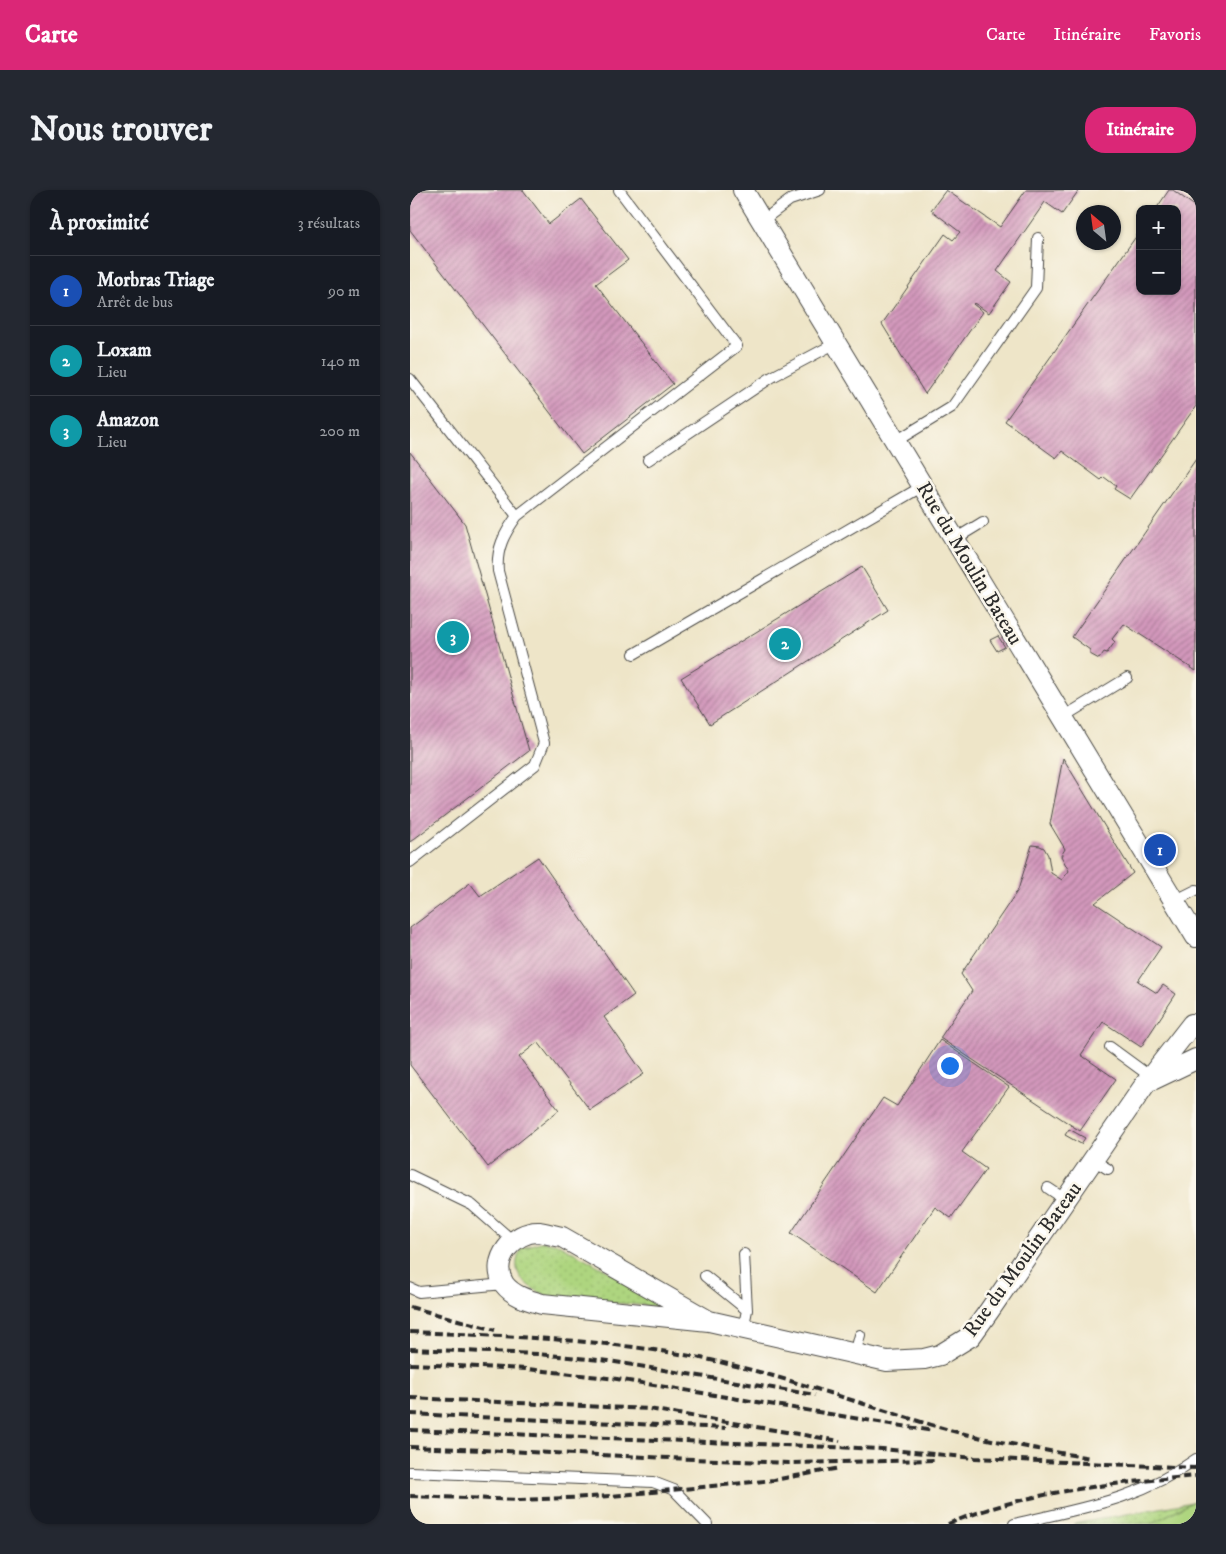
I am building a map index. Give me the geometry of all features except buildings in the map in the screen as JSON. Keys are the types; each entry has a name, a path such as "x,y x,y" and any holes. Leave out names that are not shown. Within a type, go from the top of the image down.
{"street":[{"name":"Rue du Moulin Bateau","path":"743,190 1196,936"},
{"name":"Rue du Moulin Bateau","path":"709,1321 745,1320 858,1344 888,1361 924,1359 955,1347 970,1336 990,1311 1066,1200 1101,1164 1148,1080 1195,1023"},
{"name":"Rue du Moulin Bateau","path":"1148,1080 1196,1059"},
{"path":"538,1232 562,1237 709,1321 542,1304 519,1297 504,1284 501,1261 505,1250 513,1241 525,1234 538,1232"}],"lane":[{"path":"410,862 536,764 544,744 498,571 500,542 516,516 737,346 620,190"},
{"path":"762,221 791,195 820,190"},
{"path":"896,441 952,407 1036,288 1038,238"},
{"path":"648,460 772,377 836,343"},
{"path":"410,379 516,516"},
{"path":"634,654 923,486"},
{"path":"955,539 983,522"},
{"path":"1063,717 1127,678"},
{"path":"1174,901 1196,890"},
{"path":"1110,1047 1148,1080"},
{"path":"410,1175 472,1205 513,1241"},
{"path":"1048,1188 1066,1200"},
{"path":"744,1254 745,1320"},
{"path":"705,1276 745,1320"},
{"path":"410,1288 420,1292 504,1284"},
{"path":"1014,1524 1126,1497 1154,1485 1196,1459"},
{"path":"410,1472 653,1482 674,1490 686,1499 707,1524"}],"green space":[{"path":"543,1241 558,1244 676,1308 553,1298 536,1290 522,1280 518,1273 518,1258 522,1248"},
{"path":"1192,1502 1151,1524 1073,1524"},
{"path":"1192,1502 1196,1502 1196,1524 1151,1524"}],"railway":[{"path":"410,1307 495,1330"},
{"path":"410,1332 589,1342 696,1357 756,1371 954,1431 1090,1458"},
{"path":"410,1349 538,1354 609,1361 815,1395"},
{"path":"410,1364 527,1369 617,1379 933,1431"},
{"path":"410,1398 649,1409 840,1441"},
{"path":"410,1414 726,1428"},
{"path":"410,1430 882,1449 975,1458 1196,1468"},
{"path":"410,1447 789,1463 937,1460"},
{"path":"410,1496 521,1500 611,1496 774,1480 840,1468"},
{"path":"948,1524 1009,1503 1070,1490 1196,1476"}],"place":[{"name":"Amazon","path":"453,637"},
{"name":"Loxam","path":"785,644"},
{"name":"Morbras Triage","path":"1160,850"}]}
